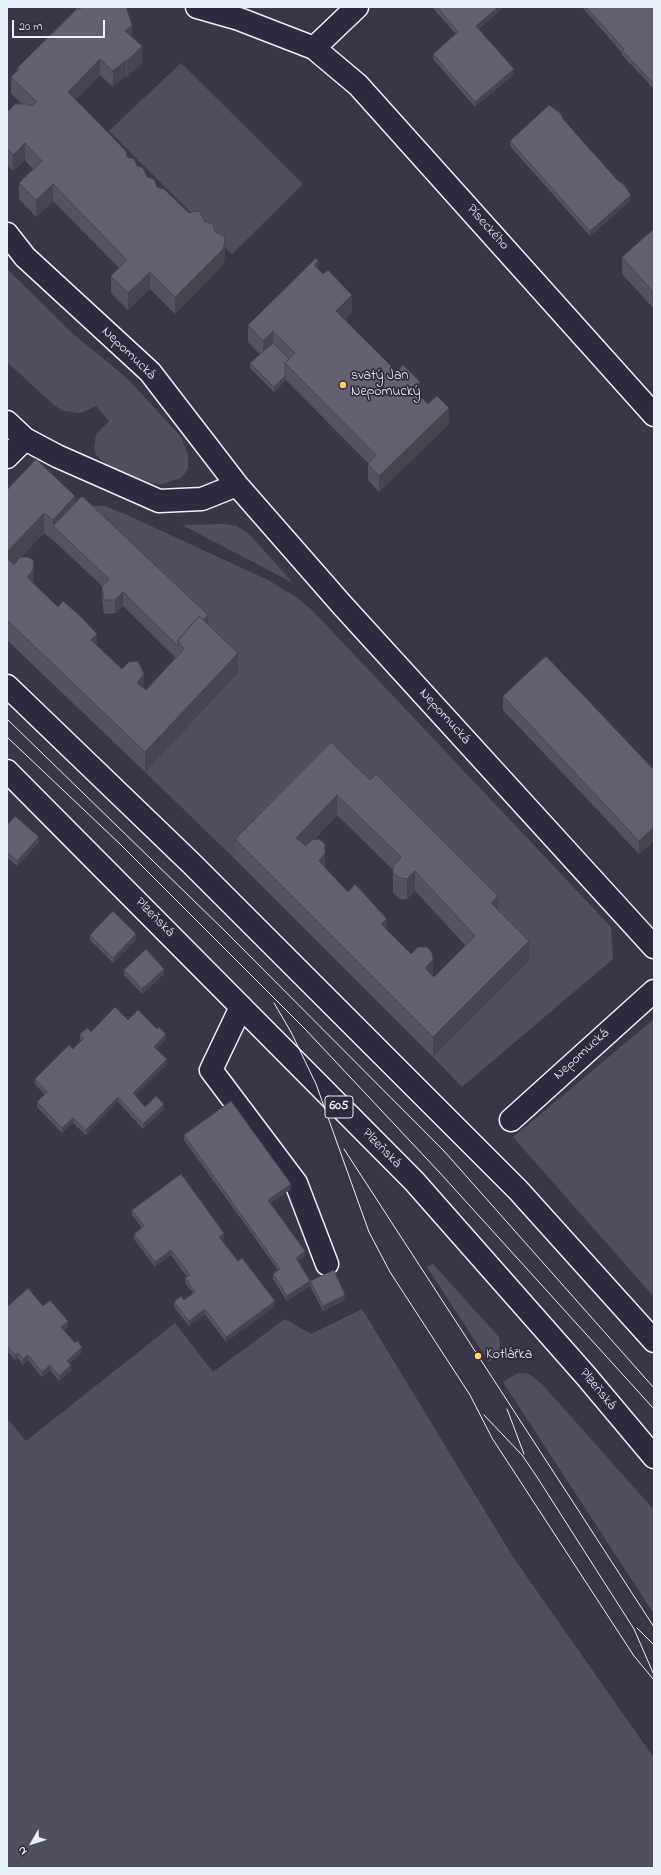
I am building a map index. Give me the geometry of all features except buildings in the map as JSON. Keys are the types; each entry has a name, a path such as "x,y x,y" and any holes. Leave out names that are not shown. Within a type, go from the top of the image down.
{"street":[{"name":"Píseckého","path":"197,7 239,19 314,48 363,90 654,415"},
{"path":"314,48 357,7"},
{"name":"Nepomucká","path":"7,234 25,257 150,372 237,486 343,606 654,947"},
{"path":"7,422 25,439 57,456 159,501 202,499 237,486"},
{"path":"7,456 25,439"},
{"path":"7,686 191,864 518,1190 654,1341"},
{"name":"Plzeňská","path":"7,771 414,1182 586,1376 654,1457"},
{"name":"Nepomucká","path":"511,1120 654,992"},
{"path":"241,1008 211,1070 296,1183 327,1264"}],"shaded area":[{"path":"181,63 303,184 232,254 109,131"},
{"path":"7,269 73,334 127,378 181,437 188,454 188,469 181,478 162,484 151,483 108,466 96,455 94,448 96,434 109,421 96,406 81,413 63,411 54,405 7,362"},
{"path":"94,506 105,506 125,514 268,580 296,597 313,611 611,927 613,959 462,1087 433,1057 529,961 377,794 235,859 145,772 238,673 84,511"},
{"path":"226,524 237,526 249,534 293,583 182,525"},
{"path":"654,1019 654,1297 513,1137"},
{"path":"433,1264 499,1337 500,1345 498,1354 489,1362 427,1267"},
{"path":"362,1309 513,1557 654,1758 654,1868 7,1868 7,1418 26,1441 175,1323 213,1372 285,1319 311,1334"},
{"path":"518,1373 529,1374 542,1384 654,1510 654,1614 503,1382"}],"tram line":[{"path":"7,719 225,931 444,1151 654,1388"},
{"path":"7,737 120,844 305,1029 441,1174 654,1409"},
{"path":"274,1003 291,1032 316,1084 369,1232 390,1272 470,1395 492,1438 634,1656 654,1680"},
{"path":"344,1149 654,1627"},
{"path":"507,1409 524,1454"},
{"path":"484,1415 522,1455 537,1477 634,1629 654,1675"},
{"path":"637,1628 654,1645"}],"place":[{"name":"svatý Jan Nepomucký","path":"343,385"},
{"name":"Kotlářka","path":"478,1356"}]}
